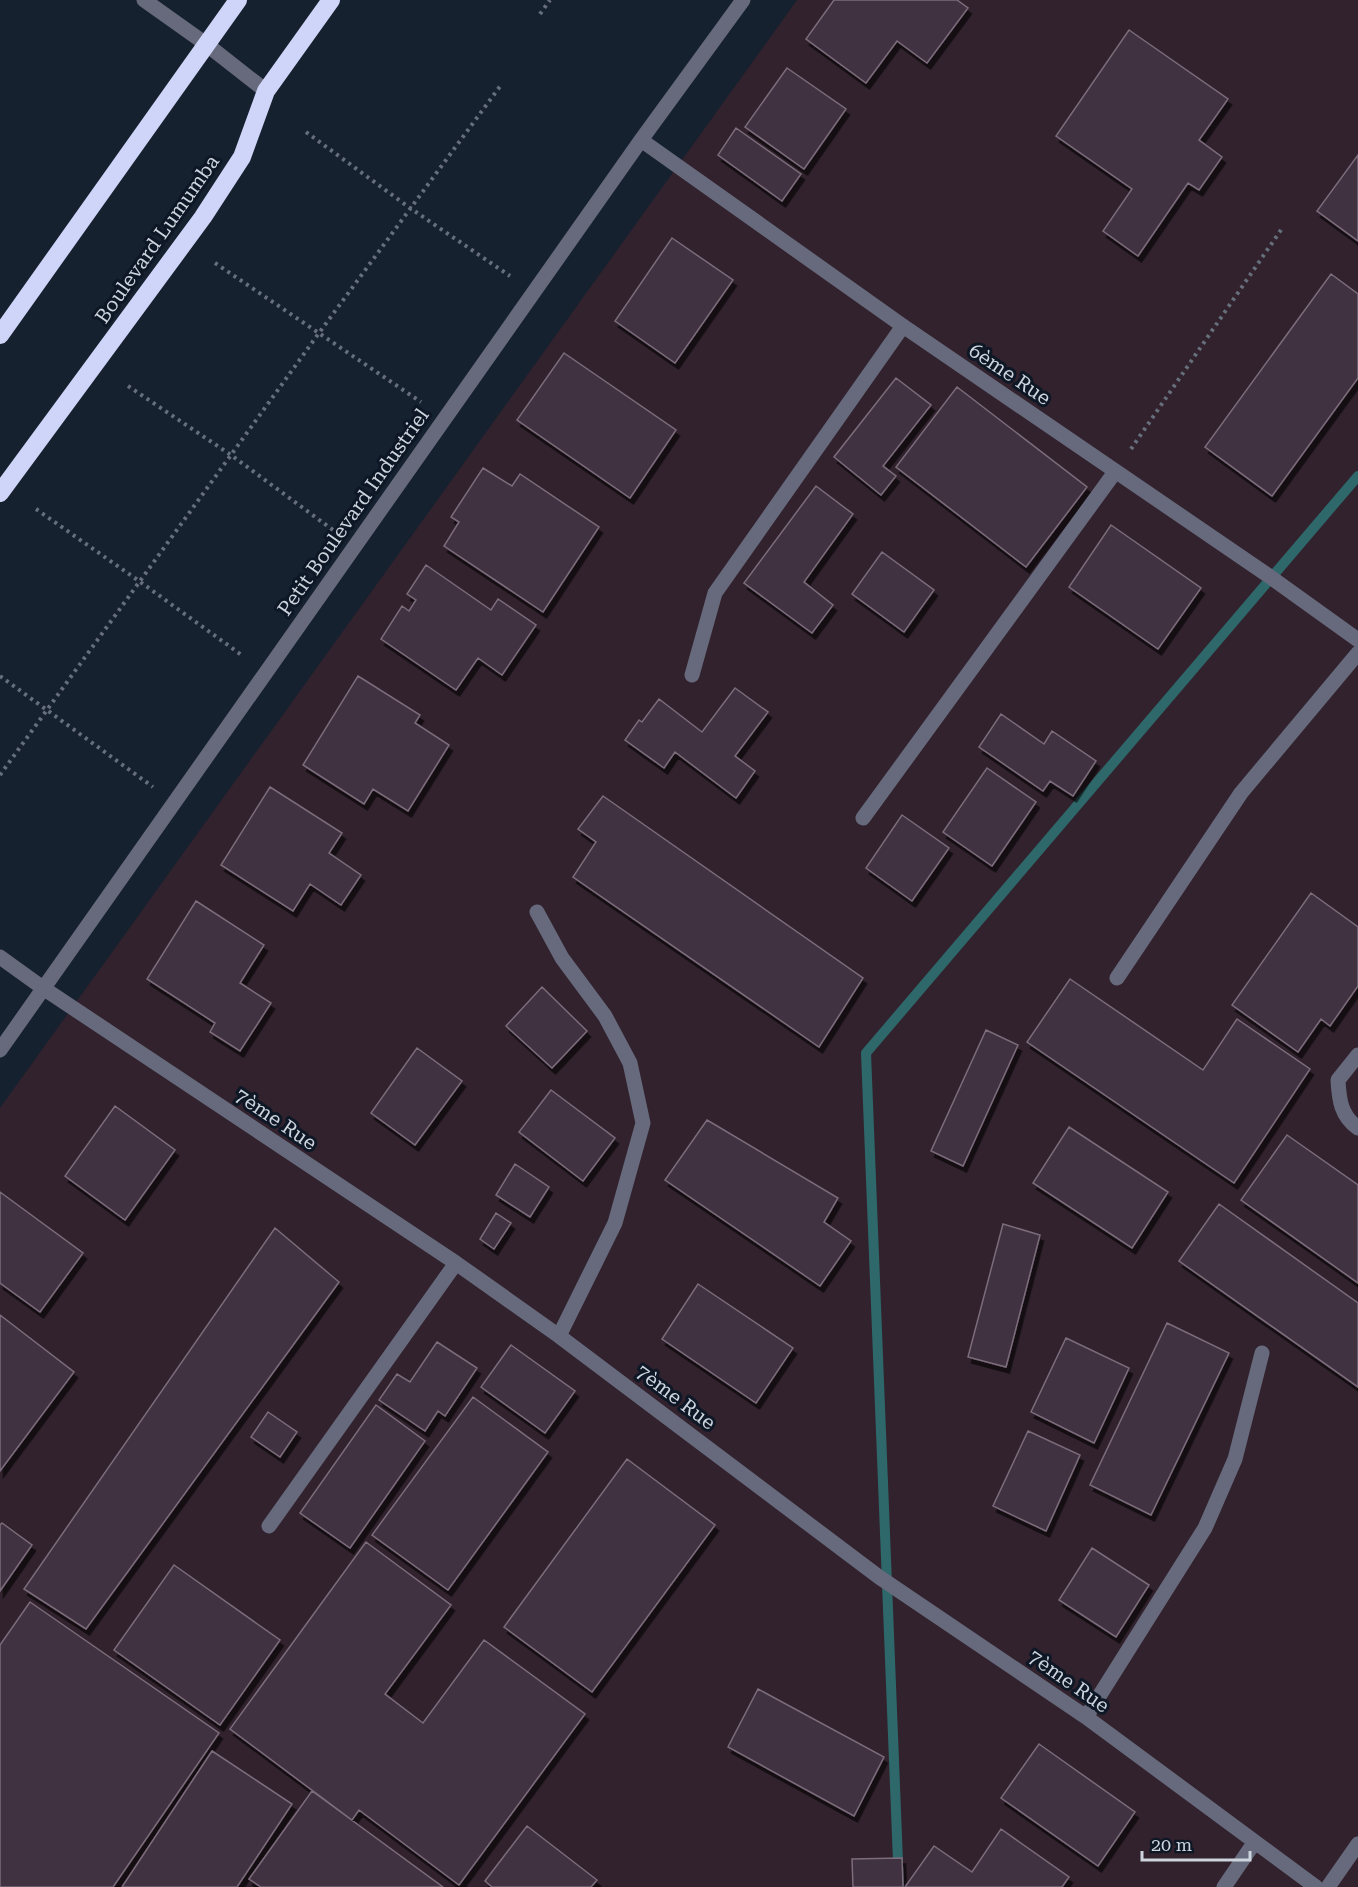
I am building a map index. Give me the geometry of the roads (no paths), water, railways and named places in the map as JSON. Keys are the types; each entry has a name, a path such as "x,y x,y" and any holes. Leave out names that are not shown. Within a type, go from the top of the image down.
{"highway":[{"path":"0,335 238,0"},
{"name":"Boulevard Lumumba","path":"0,493 203,217 242,157 266,91 331,0"}],"street":[{"path":"144,0 206,44 266,91"},
{"name":"Petit Boulevard Industriel","path":"0,1050 641,140 743,0"},
{"name":"6ème Rue","path":"641,140 903,326 1269,576 1358,640"},
{"path":"692,675 715,594 903,326"},
{"path":"863,818 1115,472"},
{"path":"1117,978 1240,794 1358,653"},
{"path":"537,912 562,958 605,1016 630,1063 643,1124 615,1223 559,1336"},
{"name":"7ème Rue","path":"0,957 456,1263 559,1336 879,1576 1086,1717 1316,1887"},
{"path":"1358,1055 1338,1080 1339,1102 1348,1121 1358,1128"},
{"path":"269,1526 456,1263"},
{"path":"1086,1717 1205,1528 1235,1459 1262,1353"},
{"path":"1224,1887 1254,1843"},
{"path":"1328,1887 1358,1844"}],"waterway":[{"path":"899,1887 866,1053 1358,476"}]}
